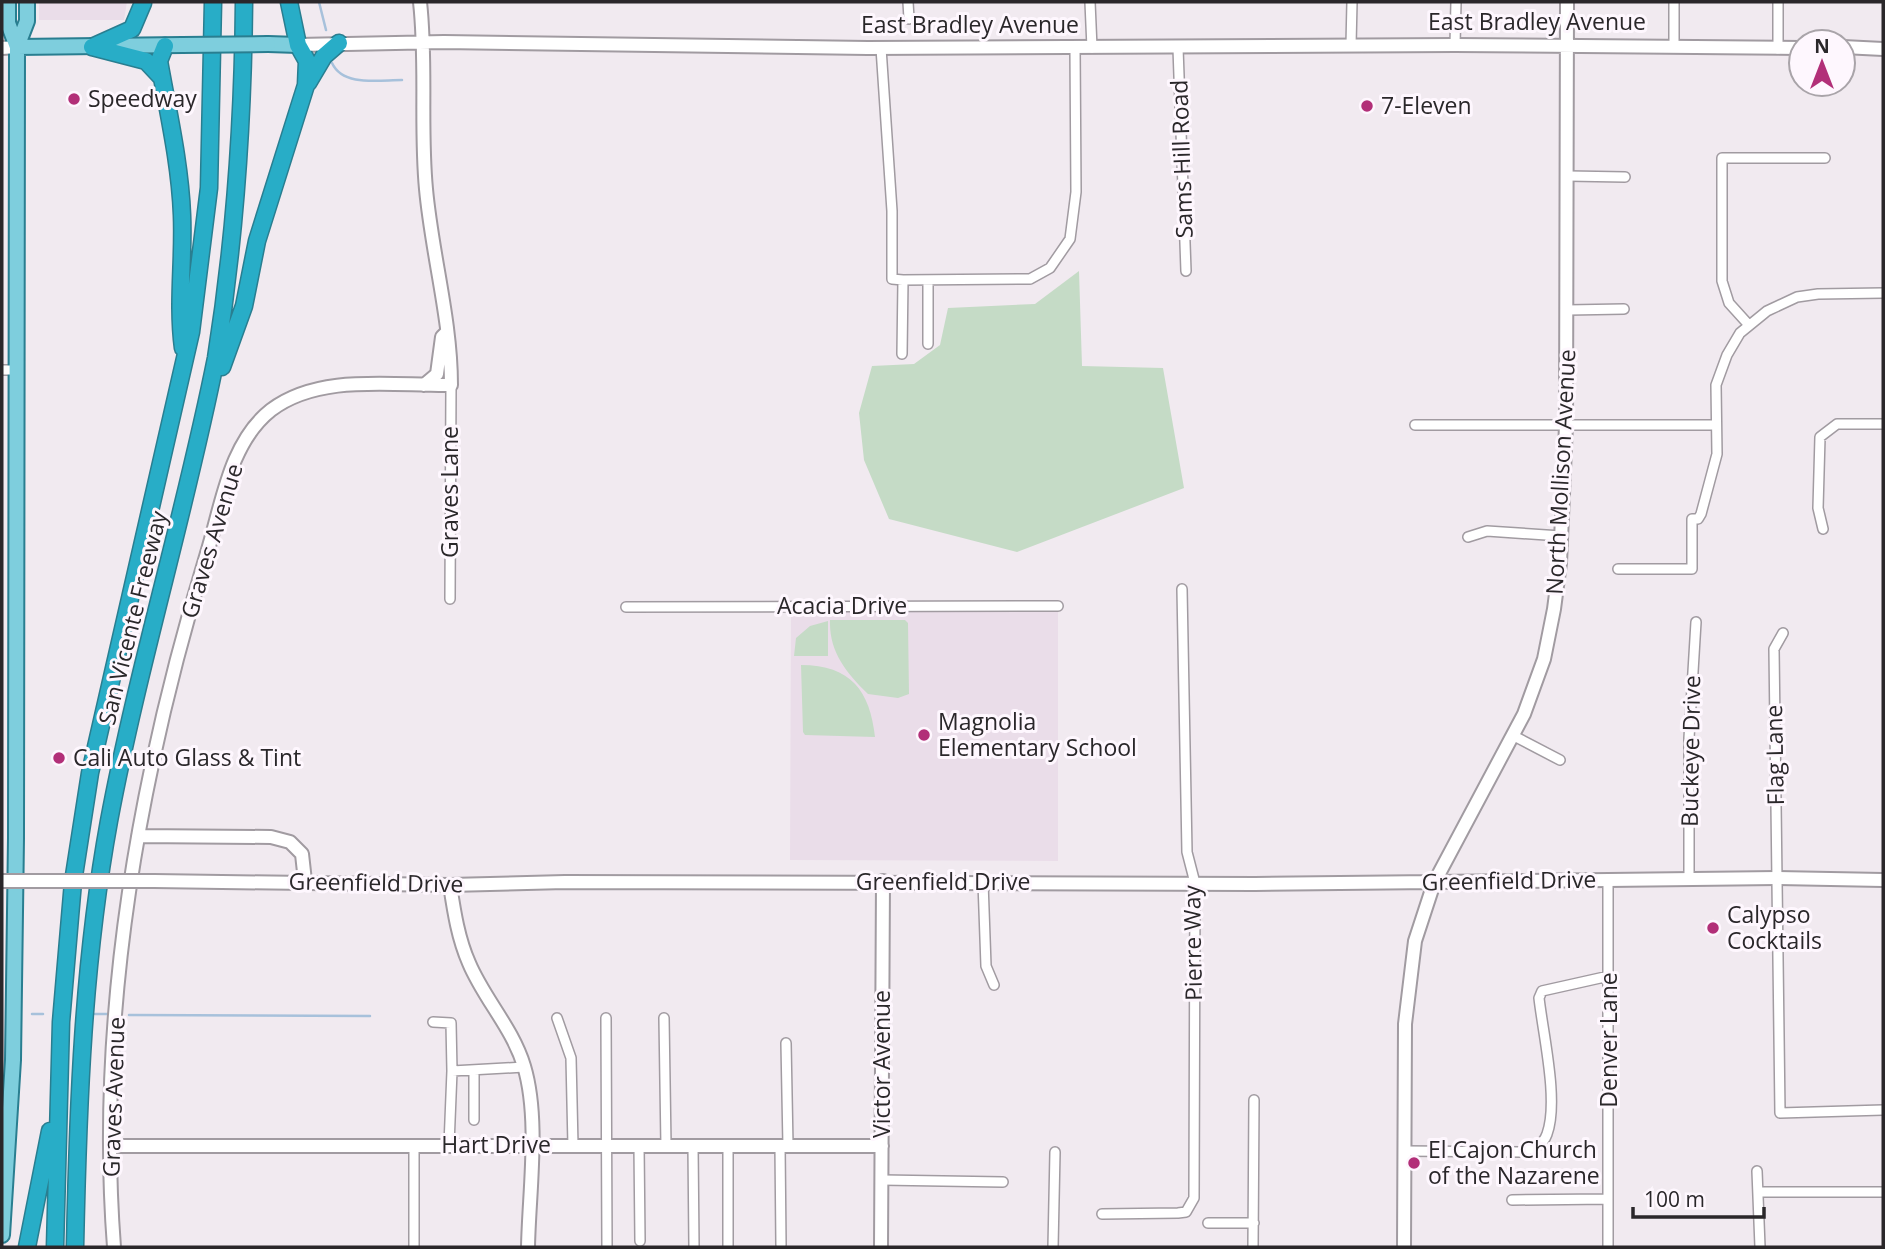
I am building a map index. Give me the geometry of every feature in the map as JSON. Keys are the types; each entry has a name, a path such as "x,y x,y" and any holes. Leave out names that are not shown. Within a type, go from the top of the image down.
{"highway":[{"name":"San Vicente Freeway","path":"55,1247 65,948 90,773 185,360 209,188 213,2"},
{"name":"San Vicente Freeway","path":"75,1247 83,1020 110,821 204,418 227,289 241,141 244,2"},
{"path":"289,2 298,45 307,61 306,85"},
{"path":"138,47 144,3"},
{"path":"92,47 132,29 144,3"},
{"path":"204,418 244,306 257,241 306,85 324,56 339,43"},
{"path":"165,46 159,61 182,213 179,315 185,360"},
{"path":"92,47 146,61 162,78"},
{"path":"27,1247 58,1095"},
{"path":"77,1156 85,1247"}],"main road":[{"path":"2,1235 8,1032 8,2"},
{"path":"9,47 27,21 27,2"},
{"path":"420,2 424,42 425,178 449,331 451,385"},
{"name":"North Mollison Avenue","path":"1404,1247 1405,1024 1408,975 1415,941 1434,883 1514,736 1544,659 1554,609 1566,425 1567,2"},
{"name":"East Bradley Avenue","path":"9,47 424,42 881,48 1674,45 1705,49 1787,49"},
{"path":"1857,48 1883,49"},
{"path":"424,386 437,374 442,337 449,331"},
{"name":"Graves Avenue","path":"114,1247 111,1146 118,982 138,836 158,734 192,603 232,469 244,441 271,411 304,393 341,385 451,385"},
{"path":"138,836 254,837 286,841 302,854 305,881"},
{"name":"Greenfield Drive","path":"2,881 305,881 450,885 883,881 1434,883 1777,878 1883,880"},
{"name":"Victor Avenue","path":"881,1247 883,881"},
{"path":"450,885 456,920 469,963 502,1016 524,1067 528,1088 530,1146 528,1247"},
{"name":"Hart Drive","path":"111,1146 882,1146"}],"street":[{"path":"908,2 909,19"},
{"path":"1090,2 1092,48"},
{"path":"1352,2 1352,45"},
{"path":"1455,45 1456,2"},
{"path":"1674,2 1674,45"},
{"path":"1778,2 1778,49"},
{"path":"881,48 892,211 892,279 903,280 1030,279 1050,268 1070,239 1076,192 1075,48"},
{"name":"Sams Hill Road","path":"1178,48 1186,271"},
{"path":"1748,324 1729,303 1722,281 1722,158 1825,158"},
{"path":"1568,176 1625,177"},
{"path":"901,354 903,280"},
{"path":"928,280 928,344"},
{"path":"1618,569 1692,569 1692,519 1698,519 1701,513 1717,454 1715,391 1722,366 1748,324 1767,310 1797,298 1818,294 1883,293"},
{"path":"1568,310 1624,309"},
{"name":"Graves Lane","path":"450,599 451,385"},
{"path":"1823,529 1818,508 1818,445 1824,431 1837,424 1883,424"},
{"path":"1415,425 1715,425"},
{"path":"1468,537 1487,531 1560,536"},
{"name":"Pierre Way","path":"1102,1213 1186,1212 1194,1198 1195,883 1186,852 1182,589"},
{"name":"Acacia Drive","path":"625,607 1058,606"},
{"name":"Buckeye Drive","path":"1689,880 1689,738 1696,622"},
{"name":"Flag Lane","path":"1783,634 1774,649 1780,1113 1883,1110"},
{"path":"1514,736 1560,760"},
{"name":"Denver Lane","path":"1608,880 1608,1247"},
{"path":"984,882 986,966 994,985"},
{"path":"1405,1151 1521,1153 1538,1146 1546,1136 1550,1097 1539,998 1542,991 1553,986 1609,976"},
{"path":"557,1018 571,1058 573,1146"},
{"path":"606,1018 607,1247"},
{"path":"663,1018 666,1146"},
{"path":"433,1022 451,1023 453,1071 449,1145"},
{"path":"781,1245 786,1043"},
{"path":"453,1071 524,1067"},
{"path":"474,1070 474,1120"},
{"path":"1253,1247 1254,1100"},
{"path":"414,1145 414,1247"},
{"path":"639,1146 640,1241"},
{"path":"693,1146 694,1247"},
{"path":"728,1146 728,1247"},
{"path":"1054,1247 1055,1152"},
{"path":"1757,1171 1760,1192 1760,1247"},
{"path":"882,1180 1003,1182"},
{"path":"1760,1192 1883,1192"},
{"path":"1512,1200 1608,1199"},
{"path":"1208,1223 1254,1223"}],"shaded area":[{"path":"39,2 127,2 124,20 39,20"},
{"name":"Magnolia Elementary School","path":"791,610 1058,611 1058,861 790,860"}],"green space":[{"path":"1079,271 1082,366 1163,368 1184,488 1017,552 889,519 864,460 859,413 872,366 914,364 940,345 948,308 1035,304"},
{"path":"830,620 905,620 908,623 909,694 898,698 868,694 840,661 832,642"},
{"path":"828,621 828,656 794,656 796,638 810,626"},
{"path":"801,665 833,670 855,684 868,706 875,737 805,735"}],"waterway":[{"path":"319,2 326,30"},
{"path":"332,63 337,71 353,79 402,80"},
{"path":"32,1014 43,1014"},
{"path":"95,1014 107,1014"},
{"path":"129,1015 370,1016"}],"place":[{"name":"Speedway","path":"74,99"},
{"name":"7-Eleven","path":"1367,106"},
{"name":"Magnolia Elementary School","path":"924,735"},
{"name":"Cali Auto Glass & Tint","path":"59,758"},
{"name":"Calypso Cocktails","path":"1713,928"},
{"name":"El Cajon Church of the Nazarene","path":"1414,1163"}]}
